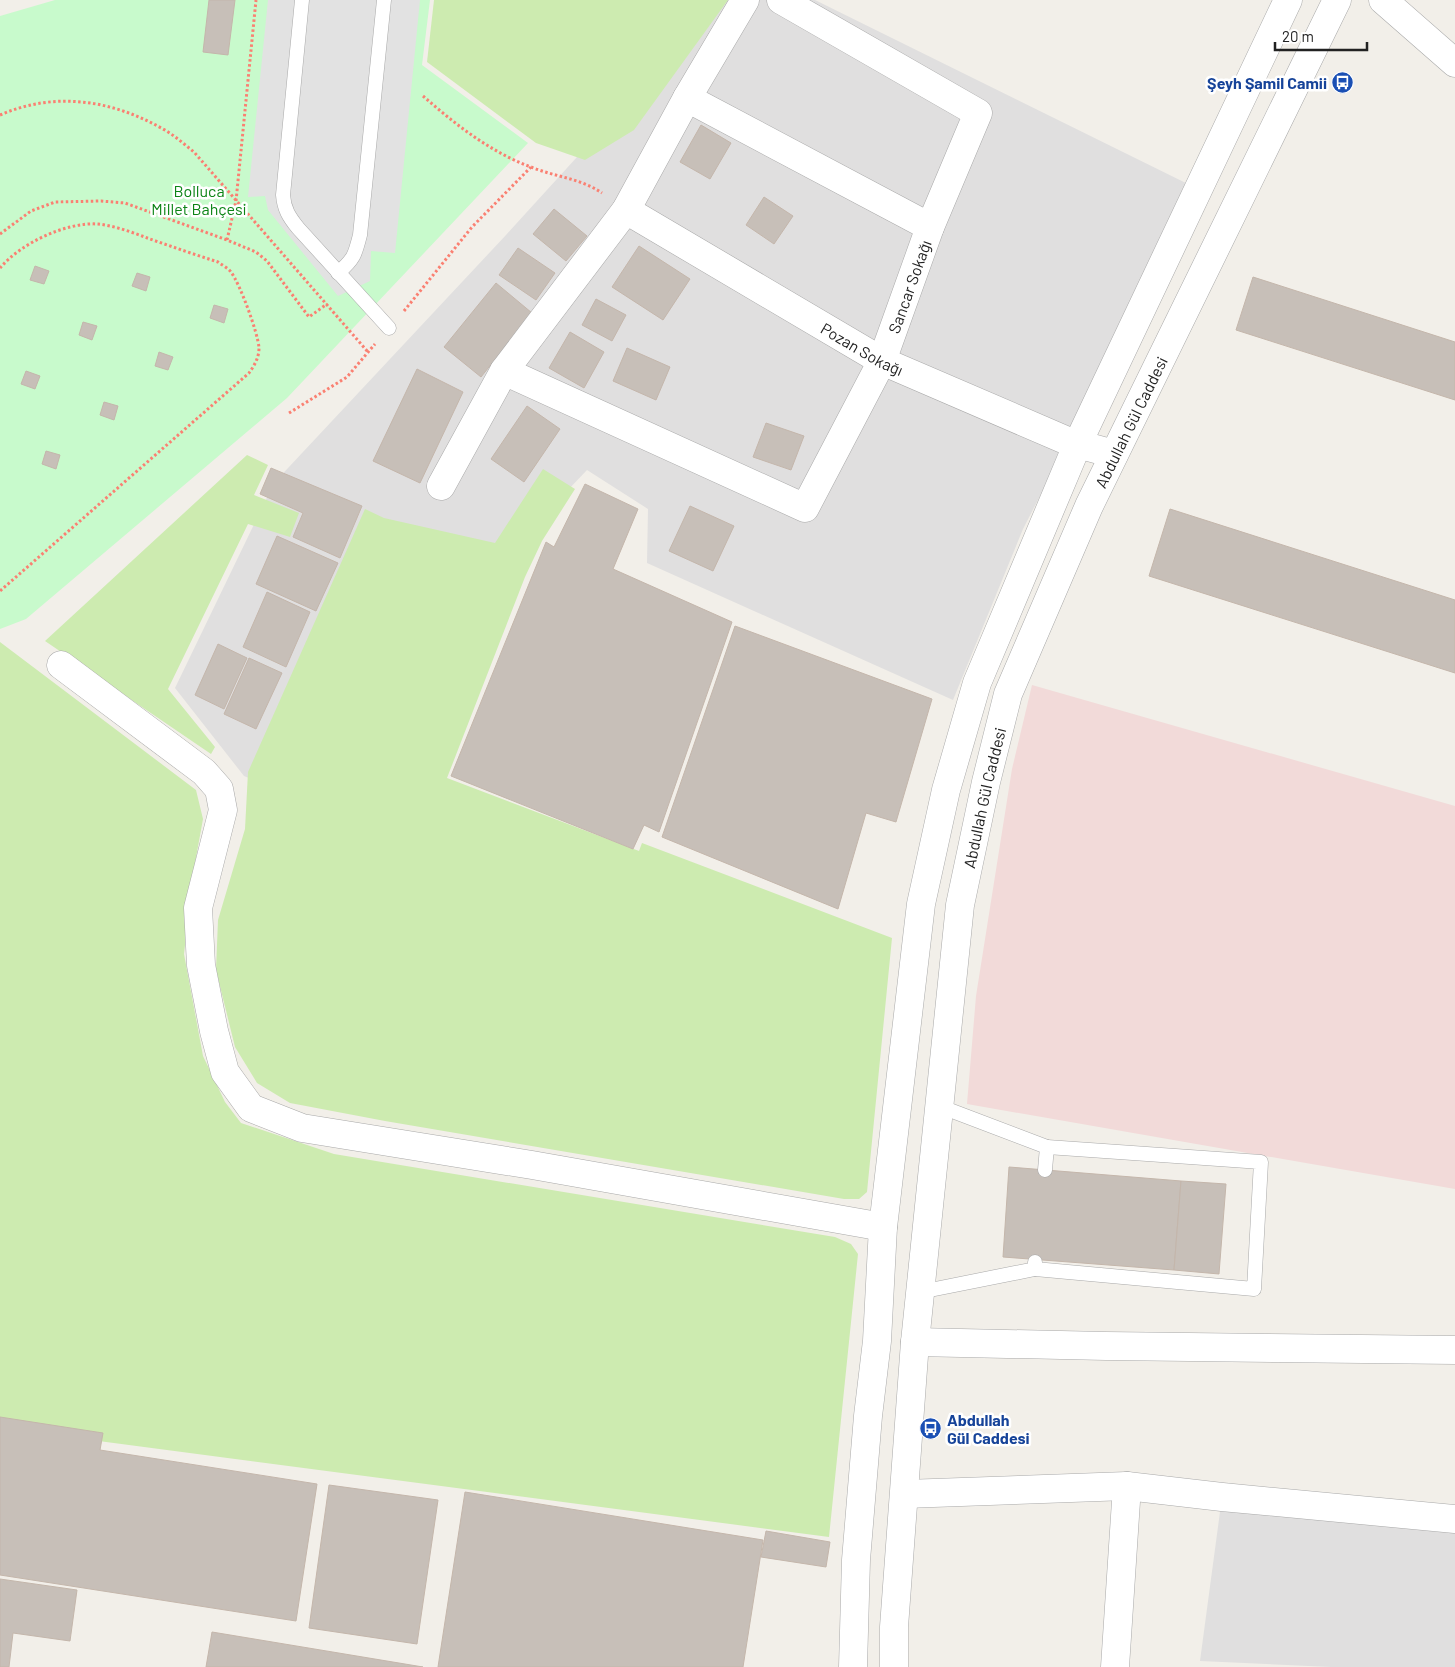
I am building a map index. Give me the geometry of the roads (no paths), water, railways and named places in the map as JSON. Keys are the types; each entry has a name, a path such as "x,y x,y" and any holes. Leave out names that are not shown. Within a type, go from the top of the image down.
{"street":[{"path":"441,486 504,371 626,210 687,98 745,0"},
{"name":"Sancar Sokağı","path":"504,371 805,508 882,361 930,227 978,113 781,0"},
{"path":"853,1667 856,1560 868,1416 877,1341 883,1226 921,904 946,790 977,683 1078,443 1288,0"},
{"name":"Abdullah Gül Caddesi","path":"894,1667 894,1627 915,1342 960,905 986,782 1008,694 1089,506 1337,0"},
{"path":"1383,0 1455,63"},
{"path":"687,98 930,227"},
{"name":"Pozan Sokağı","path":"626,210 882,361 1070,442 1114,454"},
{"path":"61,665 204,772 219,789 224,810 198,908 201,965 214,1031 225,1072 251,1108 302,1128 532,1165 883,1226"},
{"path":"877,1341 1455,1350"},
{"path":"1115,1667 1127,1486"},
{"path":"905,1494 1127,1486 1455,1519"}],"lane":[{"path":"302,0 283,195 284,206 287,215 389,328"},
{"path":"338,273 351,262 356,252 360,235 384,0"},
{"path":"920,1292 1035,1264 1254,1289 1261,1162 1047,1148 939,1106"},
{"path":"1045,1170 1047,1148"}],"place":[{"name":"Şeyh Şamil Camii","path":"1343,82"},
{"name":"Abdullah Gül Caddesi","path":"931,1428"}],"park label":[{"name":"Bolluca Millet Bahçesi","path":"199,199"}]}
